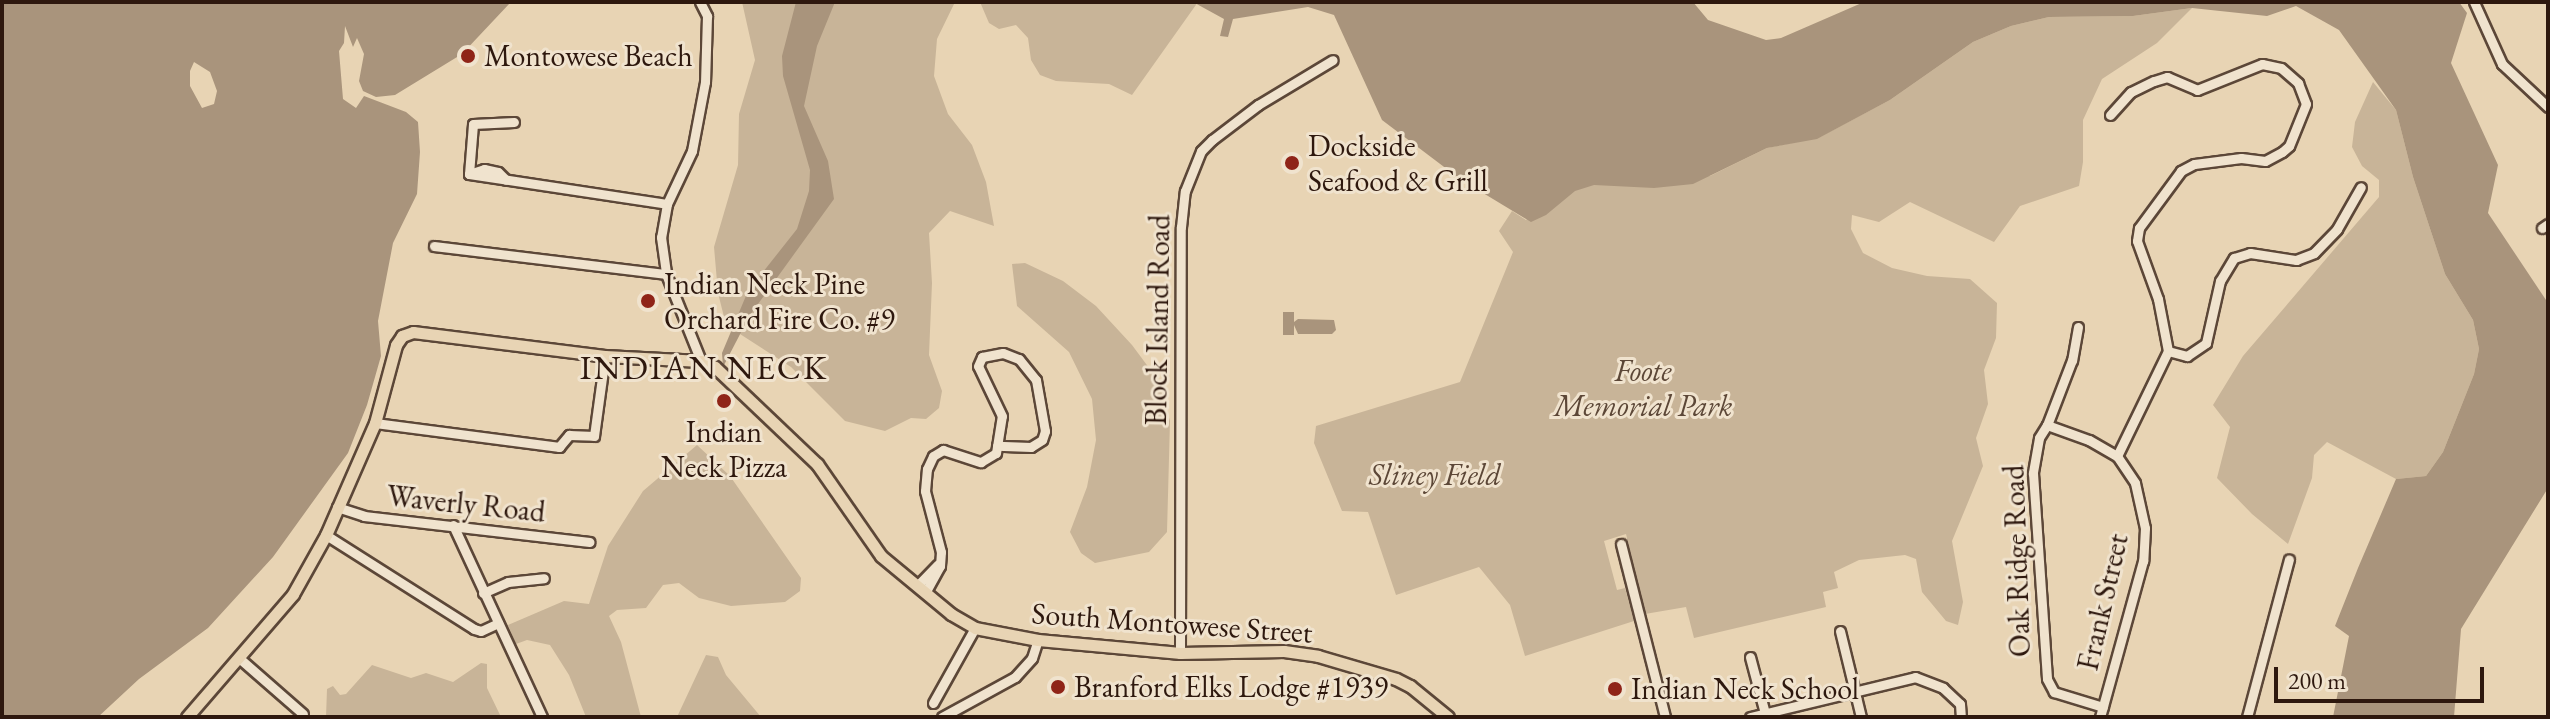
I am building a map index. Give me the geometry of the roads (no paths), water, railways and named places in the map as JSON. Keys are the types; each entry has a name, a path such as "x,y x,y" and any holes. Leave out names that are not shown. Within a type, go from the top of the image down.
{"main road":[{"path":"187,717 293,594 326,535 375,423 396,345 402,336 421,333 605,356 701,361"},
{"name":"South Montowese Street","path":"701,361 719,371 817,464 868,542 921,590 975,628 1038,640 1180,653 1284,651 1355,664 1410,686 1448,717"}],"street":[{"path":"700,2 707,16 705,82 692,151 667,204 661,237 666,274 701,361"},
{"path":"2474,2 2502,64 2548,107"},
{"name":"Block Island Road","path":"1180,653 1181,227 1185,191 1201,151 1212,140 1258,105 1333,60"},
{"path":"2047,425 2089,440 2117,456 2168,351 2158,299 2137,241 2139,228 2181,171 2194,164 2241,158 2265,161 2282,152 2295,134 2306,104 2304,92 2281,68 2262,64 2197,90 2167,77 2154,81 2131,92 2110,115"},
{"path":"514,122 473,124 469,174 484,169 498,172 506,180 667,204"},
{"path":"2168,351 2187,356 2206,343 2220,281 2234,258 2250,253 2296,260 2314,253 2337,229 2361,187"},
{"path":"434,246 666,274"},
{"name":"Oak Ridge Road","path":"2078,327 2072,360 2039,438 2033,473 2047,679 2054,692 2102,712"},
{"path":"921,590 940,562 940,544 925,491 927,469 933,456 943,450 981,462 996,453 997,446 1002,416 978,366 982,357 1003,353 1019,359 1036,380 1045,431 1042,440 1031,447 997,446"},
{"path":"375,423 559,447 569,435 594,436 605,356"},
{"name":"Frank Street","path":"2102,712 2145,544 2140,497 2117,456"},
{"name":"Waverly Road","path":"337,507 364,516 590,542"},
{"path":"453,525 542,717"},
{"path":"326,535 474,629 481,631 498,623"},
{"path":"1621,544 1665,717"},
{"path":"2247,717 2289,559"},
{"path":"483,593 508,582 544,578"},
{"path":"933,703 975,628"},
{"path":"1840,631 1861,717"},
{"path":"942,717 1015,677 1032,658 1038,640"},
{"path":"1750,657 1765,716"},
{"path":"239,658 303,714"},
{"path":"1750,717 1765,716 1915,677 1943,688 1960,704 1961,717"}],"place":[{"name":"Montowese Beach","path":"468,56"},
{"name":"Dockside Seafood & Grill","path":"1292,163"},
{"name":"Indian Neck Pine Orchard Fire Co. #9","path":"648,301"},
{"name":"Indian Neck Pizza","path":"724,401"},
{"name":"Branford Elks Lodge #1939","path":"1058,687"},
{"name":"Indian Neck School","path":"1615,689"}],"district":[{"name":"INDIAN NECK","path":"704,368"}],"park label":[{"name":"Foote Memorial Park","path":"1643,388"},
{"name":"Sliney Field","path":"1435,475"}]}
